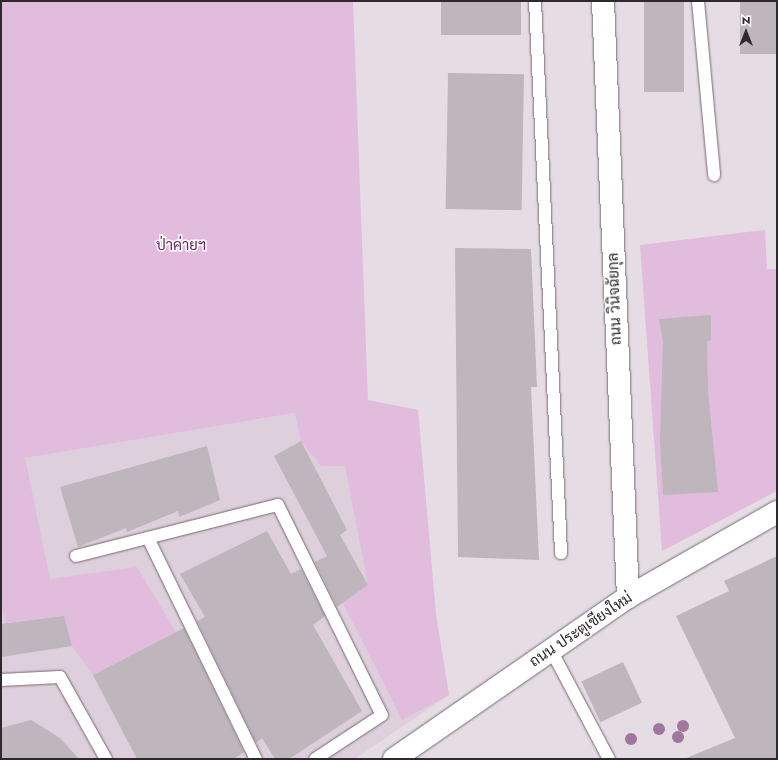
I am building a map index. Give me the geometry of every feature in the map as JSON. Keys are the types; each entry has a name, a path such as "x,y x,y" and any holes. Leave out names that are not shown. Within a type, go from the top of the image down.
{"street":[{"name":"ถนน วินิจฉัยกุล","path":"603,1 628,597"},
{"name":"ถนน ประตูเชียงใหม่","path":"394,759 628,597 777,512"}],"lane":[{"path":"535,1 561,553"},
{"path":"698,1 714,175"},
{"path":"76,556 278,505 382,715 315,759"},
{"path":"148,538 256,759"},
{"path":"551,650 609,759"},
{"path":"1,680 60,677 106,759"}],"shaded area":[{"path":"368,401 418,410 436,615 449,695 355,759 1,759 1,462"}],"green space":[{"name":"ป่าค่ายฯ","path":"1,1 353,1 368,400 418,410 436,615 449,695 402,720 343,603 368,585 345,466 321,466 301,441 295,413 25,458 50,579 137,567 176,632 93,675 72,646 64,616 5,623 1,600"},
{"path":"765,230 767,269 777,269 777,491 662,551 640,245"}],"building":[{"path":"441,1 521,1 521,35 441,35"},
{"path":"644,1 684,1 684,92 644,92"},
{"path":"740,1 777,1 777,54 740,54"},
{"path":"448,73 524,74 522,210 446,209"},
{"path":"455,248 531,249 537,387 531,387 539,560 458,557"},
{"path":"711,315 711,340 707,341 708,391 718,492 663,495 660,439 663,342 659,319"},
{"path":"301,441 347,530 340,535 368,585 337,607 315,562 327,556 274,456"},
{"path":"207,446 220,500 179,517 178,511 127,532 126,528 78,547 60,487"},
{"path":"267,531 291,574 301,569 325,616 313,625 362,711 289,759 275,759 262,738 256,743 197,621 205,617 180,574"},
{"path":"777,556 777,759 684,759 735,738 676,616 729,591 724,581"},
{"path":"64,616 72,646 1,657 1,624"},
{"path":"184,628 244,752 234,759 137,759 93,675"},
{"path":"623,662 642,703 600,722 581,681"},
{"path":"31,720 60,738 79,759 1,759 1,728"}]}
